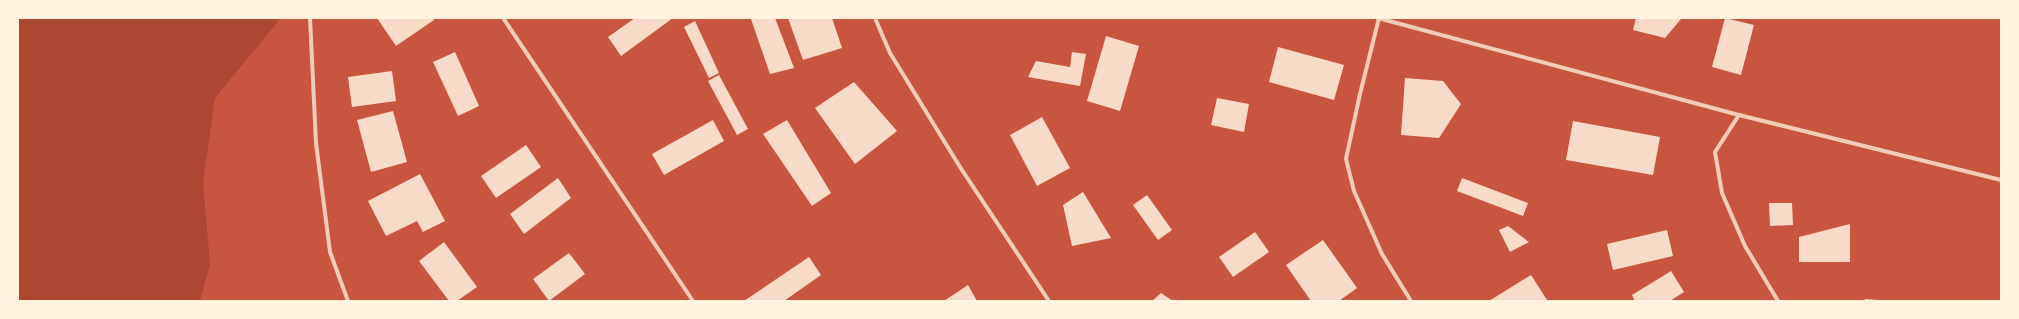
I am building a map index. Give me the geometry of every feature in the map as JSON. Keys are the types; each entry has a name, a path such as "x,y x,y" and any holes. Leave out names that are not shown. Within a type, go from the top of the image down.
{"street":[{"path":"310,18 316,142 330,252 348,301"},
{"path":"503,18 693,301"},
{"path":"875,18 890,53 960,167 1048,301"},
{"path":"1411,301 1382,254 1354,191 1346,159 1379,18 1739,115 2001,180"},
{"path":"1739,115 1715,152 1722,194 1745,246 1778,301"}],"shaded area":[{"path":"18,18 281,18 215,98 203,182 210,265 200,301 18,301"}],"building":[{"path":"377,18 433,18 434,20 396,46"},
{"path":"635,18 673,18 621,56 608,37"},
{"path":"775,18 794,68 770,74 751,19"},
{"path":"788,18 832,18 842,48 803,60"},
{"path":"1636,18 1681,19 1665,38 1633,30"},
{"path":"1725,18 1754,25 1741,75 1712,67"},
{"path":"695,21 719,73 709,78 684,27"},
{"path":"1106,36 1139,46 1120,111 1087,101"},
{"path":"1278,47 1344,65 1334,100 1269,82"},
{"path":"455,52 479,106 458,116 433,62"},
{"path":"1072,52 1086,54 1080,86 1028,77 1036,61 1070,67"},
{"path":"392,71 396,101 352,107 348,77"},
{"path":"719,75 748,129 737,135 708,81"},
{"path":"1405,78 1443,81 1461,104 1439,138 1401,135"},
{"path":"854,82 897,131 855,164 815,108"},
{"path":"1217,98 1249,104 1244,132 1211,125"},
{"path":"393,111 407,162 371,172 357,120"},
{"path":"1042,117 1070,168 1037,186 1010,135"},
{"path":"713,120 724,141 664,175 652,154"},
{"path":"787,120 831,193 812,206 763,134"},
{"path":"1573,121 1660,137 1653,175 1566,160"},
{"path":"526,145 541,167 496,198 481,176"},
{"path":"420,174 445,221 423,232 417,221 386,236 368,201"},
{"path":"558,178 571,198 524,234 510,214"},
{"path":"1462,178 1528,203 1523,216 1457,191"},
{"path":"1083,192 1111,238 1072,246 1063,205"},
{"path":"1147,195 1172,230 1158,240 1133,205"},
{"path":"1769,203 1792,203 1793,225 1770,226"},
{"path":"1850,224 1850,262 1799,262 1799,237"},
{"path":"1508,226 1529,242 1510,252 1499,230"},
{"path":"1667,230 1673,256 1613,270 1607,244"},
{"path":"1255,232 1269,252 1233,277 1219,257"},
{"path":"1323,240 1357,288 1339,301 1311,301 1286,265"},
{"path":"444,242 477,287 457,301 449,301 419,261"},
{"path":"569,253 585,274 549,301 533,279"},
{"path":"809,257 821,275 784,301 744,301"},
{"path":"1671,271 1684,292 1670,301 1635,301 1632,295"},
{"path":"1531,275 1547,300 1489,301"},
{"path":"968,285 977,301 944,301"},
{"path":"1161,293 1173,301 1152,301"},
{"path":"1865,299 1880,300 1864,301"}]}
